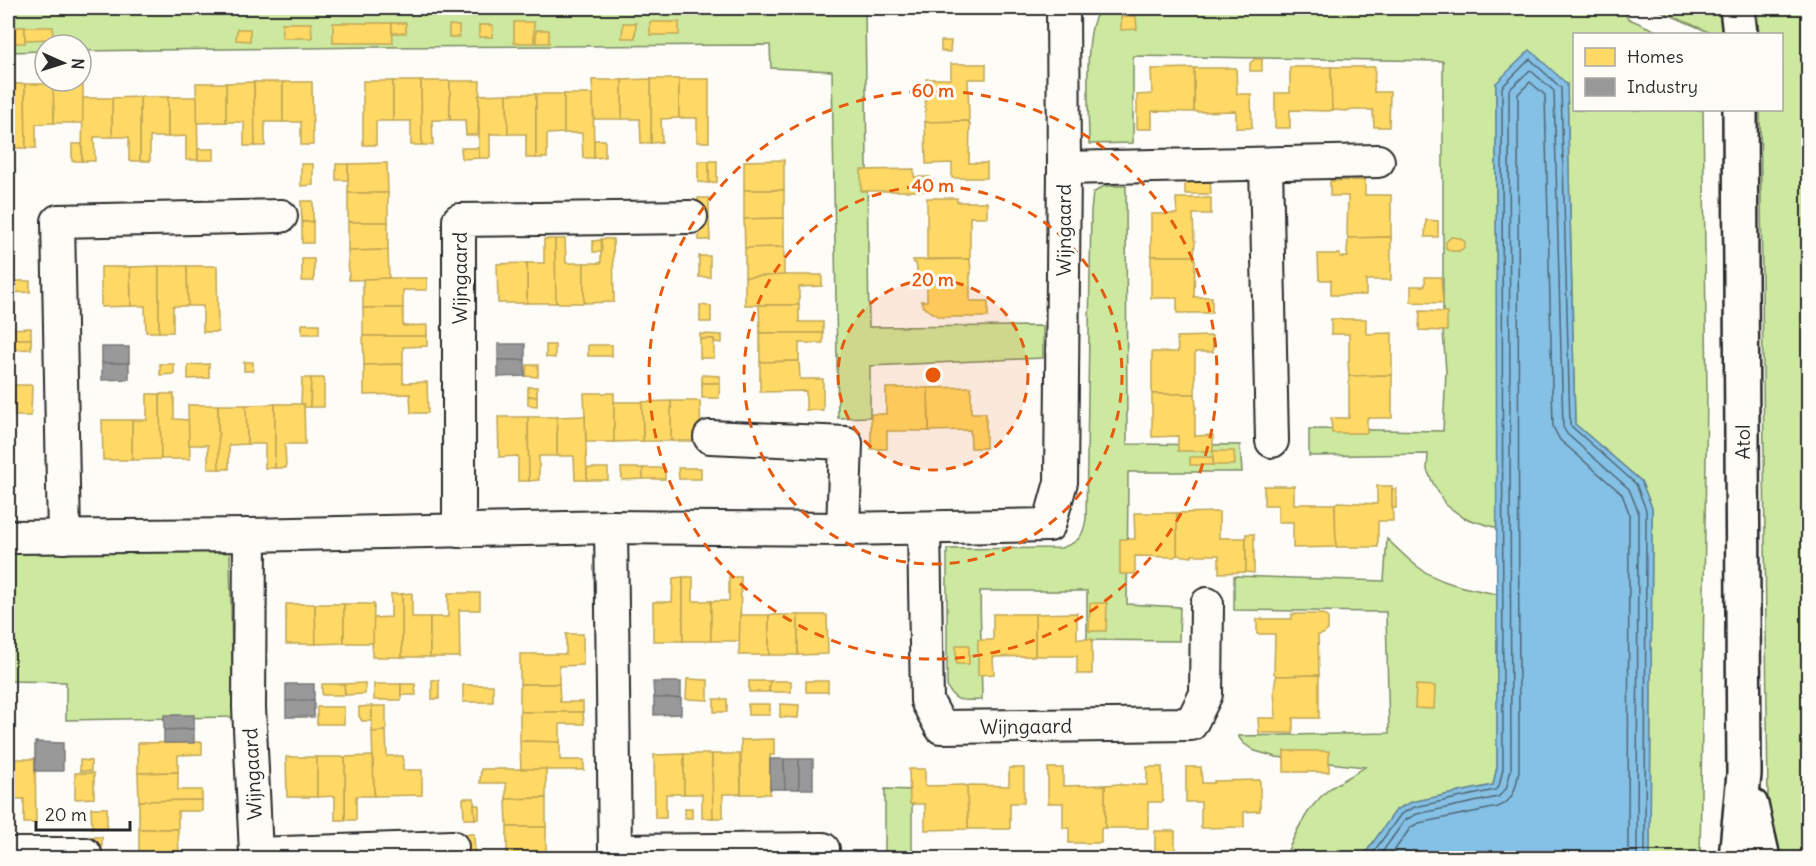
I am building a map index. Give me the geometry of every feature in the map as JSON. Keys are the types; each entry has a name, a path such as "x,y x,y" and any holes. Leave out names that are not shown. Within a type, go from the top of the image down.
{"street":[{"name":"Wijngaard","path":"8,537 250,535 611,527 843,529 1049,525 1061,482 1063,8"},
{"path":"1737,8 1740,33"},
{"name":"Atol","path":"1736,858 1744,774 1740,111"},
{"name":"Wijngaard","path":"1064,168 1378,161"},
{"path":"1266,164 1272,441"},
{"path":"64,537 58,221 281,216"},
{"name":"Wijngaard","path":"459,531 459,220 691,217"},
{"path":"710,437 846,443 843,529"},
{"path":"611,527 615,851 824,849"},
{"name":"Wijngaard","path":"924,528 927,701 941,727 1191,724 1206,694 1207,604"},
{"name":"Wijngaard","path":"250,535 249,707 256,854 452,847"},
{"name":"Atol","path":"1744,774 1763,858"},
{"path":"8,854 85,854"}],"green space":[{"path":"8,8 865,8 869,327 1043,326 1043,358 870,366 870,417 838,418 832,71 771,68 770,45 93,51 93,33 33,33 33,51 8,52"},
{"path":"1106,8 1625,8 1627,18 1661,33 1573,33 1573,111 1703,111 1707,393 1700,858 1650,858 1652,508 1641,481 1575,424 1567,84 1496,84 1497,528 1464,518 1445,504 1427,470 1428,454 1309,456 1309,429 1443,431 1446,371 1443,331 1443,61 1133,56 1133,143 1089,144 1090,37 1093,23"},
{"path":"1654,8 1714,8 1723,21 1725,33 1711,33"},
{"path":"1757,8 1808,8 1808,858 1772,858 1768,800 1760,111 1783,111 1783,33 1759,33"},
{"path":"1104,186 1126,186 1127,444 1240,445 1242,472 1128,472 1127,604 1180,607 1179,641 1087,640 1087,591 980,591 982,700 960,700 953,696 947,686 947,549 1061,548 1079,538 1085,525 1091,211 1093,193"},
{"path":"1387,539 1414,564 1436,578 1497,594 1497,767 1493,785 1412,802 1397,809 1362,858 1285,858 1307,813 1320,797 1365,767 1276,757 1255,751 1243,743 1238,736 1389,733 1386,612 1234,610 1234,576 1384,581"},
{"path":"230,551 233,717 66,720 66,682 8,681 8,552"},
{"path":"885,789 912,790 912,858 885,858"}],"water":[{"path":"1530,50 1567,84 1575,424 1641,481 1652,508 1650,858 1362,858 1396,810 1412,802 1493,785 1497,767 1496,83"}],"building: Homes":[{"path":"1136,16 1137,29 1121,30 1121,17"},
{"path":"514,22 534,22 534,43 514,43"},
{"path":"650,22 679,22 679,35 650,35"},
{"path":"282,23 311,23 312,38 282,38"},
{"path":"333,23 392,23 393,43 333,43"},
{"path":"392,23 406,23 406,33 392,33"},
{"path":"623,23 636,23 635,38 622,38"},
{"path":"449,25 459,26 459,37 449,37"},
{"path":"479,25 493,25 492,37 479,37"},
{"path":"9,27 25,27 25,43 8,43"},
{"path":"25,27 53,27 53,33 33,33 33,40 25,40"},
{"path":"237,29 250,29 250,41 236,40"},
{"path":"536,30 549,30 549,43 536,43"},
{"path":"941,41 951,41 950,52 941,51"},
{"path":"1255,59 1262,59 1262,71 1250,71 1250,63"},
{"path":"951,64 986,64 986,79 968,79 969,121 925,122 926,79 951,79"},
{"path":"1290,67 1331,67 1332,110 1290,110 1290,128 1275,128 1275,93 1290,93"},
{"path":"1331,67 1375,67 1374,92 1390,92 1389,127 1374,127 1373,110 1332,110"},
{"path":"1194,68 1236,68 1237,94 1251,94 1252,128 1236,128 1236,111 1194,111"},
{"path":"1194,68 1194,111 1152,111 1152,129 1137,129 1137,95 1152,94 1151,69"},
{"path":"651,79 679,79 679,118 661,119 662,142 651,143"},
{"path":"651,79 651,143 641,143 640,119 622,119 622,80"},
{"path":"679,79 709,79 709,142 697,142 697,118 679,118"},
{"path":"592,80 622,80 622,119 594,119"},
{"path":"363,81 393,81 393,121 376,121 376,145 363,145"},
{"path":"393,81 421,81 422,145 411,145 411,121 393,121"},
{"path":"421,81 450,81 450,120 432,120 433,145 422,145"},
{"path":"450,81 480,81 478,135 466,135 465,120 450,120"},
{"path":"254,82 255,146 244,146 244,122 226,122 226,83"},
{"path":"254,82 283,82 283,122 265,122 265,146 255,146"},
{"path":"283,82 312,82 313,145 301,145 301,122 283,122"},
{"path":"196,83 226,83 226,122 197,123"},
{"path":"8,84 25,84 26,148 15,148 15,124 8,124"},
{"path":"25,84 33,84 33,93 53,93 54,123 36,124 36,148 26,148"},
{"path":"53,93 83,93 83,123 54,123"},
{"path":"507,94 508,134 490,134 490,158 479,158 479,95"},
{"path":"507,94 536,94 536,158 526,158 526,134 508,134"},
{"path":"536,94 564,94 564,133 547,134 547,158 536,158"},
{"path":"564,94 593,94 594,158 583,158 582,133 564,133"},
{"path":"140,97 168,97 168,137 150,137 150,161 140,161"},
{"path":"140,97 140,161 129,161 129,137 112,137 112,98"},
{"path":"168,97 197,97 198,160 186,160 186,136 168,137"},
{"path":"83,98 112,98 112,137 94,137 95,161 82,161"},
{"path":"969,121 969,163 987,163 987,178 952,178 952,163 926,164 925,122"},
{"path":"594,140 605,140 605,157 594,158"},
{"path":"72,144 82,144 82,161 72,161"},
{"path":"461,148 479,148 479,158 462,159"},
{"path":"198,149 214,149 214,160 198,160"},
{"path":"784,160 784,190 744,190 744,161"},
{"path":"698,161 709,161 709,183 698,182"},
{"path":"709,161 717,161 717,182 709,183"},
{"path":"387,163 388,193 348,193 348,164"},
{"path":"301,164 313,164 313,185 301,186"},
{"path":"336,164 348,164 348,180 336,180"},
{"path":"914,169 914,177 930,177 930,191 861,191 861,170"},
{"path":"1185,180 1210,180 1211,194 1185,194"},
{"path":"1365,180 1365,195 1391,195 1391,237 1348,238 1348,196 1330,196 1330,181"},
{"path":"744,190 784,190 784,218 744,219"},
{"path":"348,193 388,193 388,222 348,222"},
{"path":"698,198 709,198 709,219 698,219"},
{"path":"927,198 957,198 957,202 987,202 987,217 970,217 970,259 927,259"},
{"path":"1176,198 1211,198 1211,214 1193,214 1194,256 1151,256 1151,214 1177,214"},
{"path":"301,201 313,201 313,222 302,222"},
{"path":"784,218 784,247 745,248 744,219"},
{"path":"698,219 709,219 710,240 699,240"},
{"path":"1426,220 1438,221 1438,237 1425,237"},
{"path":"302,222 313,222 313,243 302,243"},
{"path":"348,222 388,222 388,250 348,251"},
{"path":"1391,237 1391,280 1366,280 1366,295 1331,295 1331,280 1319,280 1318,254 1340,254 1340,257 1348,257 1348,238"},
{"path":"1451,237 1460,238 1465,242 1464,248 1451,251 1446,248 1446,242"},
{"path":"544,239 555,239 556,303 527,303 527,263 544,263"},
{"path":"555,239 565,239 566,263 584,263 584,303 556,303"},
{"path":"601,239 613,239 614,302 584,303 584,263 601,263"},
{"path":"601,240 602,252 593,252 593,241"},
{"path":"784,247 784,276 745,277 745,248"},
{"path":"388,250 389,279 349,280 348,251"},
{"path":"699,256 710,256 710,277 699,277"},
{"path":"1151,256 1194,256 1194,297 1212,297 1212,313 1177,313 1177,298 1151,298"},
{"path":"302,259 314,259 314,281 302,281"},
{"path":"970,259 970,301 988,301 988,317 939,317 923,307 920,301 927,301 927,283 919,283 916,263 913,260"},
{"path":"527,263 527,303 498,303 497,264"},
{"path":"159,266 159,332 146,332 145,306 131,306 130,267"},
{"path":"159,266 187,266 188,306 173,306 173,332 159,332"},
{"path":"187,266 217,266 218,332 203,332 203,306 188,306"},
{"path":"101,267 130,267 131,306 101,307"},
{"path":"822,275 822,286 799,287 799,305 745,305 745,277"},
{"path":"1425,277 1441,277 1443,303 1411,302 1411,286 1425,286"},
{"path":"427,278 427,290 403,290 403,308 363,308 363,279"},
{"path":"8,281 30,281 30,292 8,293"},
{"path":"700,305 711,306 711,322 700,322"},
{"path":"759,305 799,305 799,322 823,322 823,333 760,333"},
{"path":"363,308 403,308 403,326 427,325 427,336 363,336"},
{"path":"1420,311 1447,312 1447,331 1419,330"},
{"path":"1331,319 1366,319 1366,334 1392,333 1392,375 1349,376 1349,334 1331,334"},
{"path":"302,324 319,324 319,334 302,334"},
{"path":"31,328 31,339 8,339 8,329"},
{"path":"760,333 823,333 823,343 799,343 799,361 760,362"},
{"path":"700,334 722,335 722,343 714,342 714,339 700,339"},
{"path":"363,336 427,336 427,346 403,347 403,364 364,365"},
{"path":"1212,336 1213,352 1195,352 1195,394 1152,394 1152,352 1178,352 1177,337"},
{"path":"8,339 31,339 31,349 8,350"},
{"path":"700,339 714,339 714,358 700,358"},
{"path":"546,345 555,345 555,358 546,357"},
{"path":"588,345 612,345 612,356 588,356"},
{"path":"799,361 800,379 823,379 823,410 806,410 806,391 760,392 760,362"},
{"path":"244,362 253,362 253,371 244,371"},
{"path":"160,364 174,364 174,374 160,375"},
{"path":"209,364 209,378 188,379 188,365"},
{"path":"403,364 403,383 427,382 428,413 411,413 410,394 364,395 364,365"},
{"path":"527,365 538,365 538,377 526,376"},
{"path":"702,375 720,376 720,383 702,383"},
{"path":"1392,375 1392,418 1367,418 1367,433 1332,433 1331,418 1349,418 1349,376"},
{"path":"302,378 311,378 310,407 304,407 304,404 301,404"},
{"path":"311,378 324,378 324,407 310,407"},
{"path":"702,383 720,383 719,398 702,398"},
{"path":"8,385 32,385 31,416 15,416 14,397 8,397"},
{"path":"528,387 537,387 537,397 528,396"},
{"path":"971,387 971,413 986,413 986,448 971,448 970,430 929,431 928,388"},
{"path":"886,388 928,388 929,431 887,431 887,449 871,449 871,414 886,414"},
{"path":"584,393 614,393 614,442 586,442"},
{"path":"147,394 160,394 161,459 132,460 132,420 147,420"},
{"path":"160,394 174,394 174,419 189,420 190,459 161,459"},
{"path":"1152,394 1195,394 1195,436 1213,435 1213,451 1178,451 1178,436 1152,437"},
{"path":"528,396 537,397 537,406 528,405"},
{"path":"671,401 700,401 701,441 671,441"},
{"path":"671,401 671,441 643,441 642,402"},
{"path":"614,402 642,402 643,441 614,442"},
{"path":"275,404 275,468 265,468 265,444 247,444 246,405"},
{"path":"275,404 304,404 305,444 285,444 286,468 275,468"},
{"path":"188,405 218,405 219,469 208,469 208,445 189,445"},
{"path":"218,405 246,405 247,444 229,445 229,469 219,469"},
{"path":"585,416 587,480 575,480 574,456 557,456 557,417"},
{"path":"498,417 528,417 529,481 518,481 518,456 499,457"},
{"path":"528,417 557,417 557,456 539,456 539,480 529,481"},
{"path":"102,420 132,420 132,460 103,460"},
{"path":"1213,451 1234,451 1235,465 1213,465"},
{"path":"1190,457 1213,457 1213,465 1190,465"},
{"path":"587,468 608,468 608,480 587,480"},
{"path":"621,468 643,468 643,479 622,480"},
{"path":"643,468 665,468 665,479 643,479"},
{"path":"678,468 701,468 701,479 679,479"},
{"path":"1264,486 1294,486 1294,504 1335,504 1336,547 1293,548 1293,522 1278,522 1278,505 1264,505"},
{"path":"1377,486 1392,486 1393,521 1378,521 1378,547 1336,547 1335,504 1338,502 1377,504"},
{"path":"1392,489 1396,489 1396,508 1392,508"},
{"path":"1219,512 1219,538 1246,538 1246,572 1219,573 1219,555 1192,555 1192,557 1177,555 1177,513"},
{"path":"1134,513 1177,513 1177,555 1174,557 1135,556 1135,574 1120,574 1120,539 1135,539"},
{"path":"1246,534 1254,534 1254,573 1246,572"},
{"path":"683,577 683,641 653,641 653,602 672,602 673,578"},
{"path":"683,577 693,577 693,601 711,601 711,641 683,641"},
{"path":"729,577 741,577 740,641 711,641 711,601 729,601"},
{"path":"412,593 412,617 430,617 430,657 402,657 402,594"},
{"path":"448,593 480,593 480,610 459,610 460,657 430,657 430,617 448,617"},
{"path":"391,594 402,594 402,657 372,657 373,618 391,617"},
{"path":"1090,603 1107,603 1106,631 1089,631"},
{"path":"286,604 315,604 316,644 286,644"},
{"path":"315,604 344,604 344,643 316,644"},
{"path":"344,604 374,604 373,643 344,643"},
{"path":"1077,613 1077,639 1092,639 1092,674 1077,674 1077,656 1035,656 1035,614"},
{"path":"993,614 1035,614 1035,656 993,657 994,674 978,675 978,640 993,640"},
{"path":"1292,614 1323,614 1328,618 1328,630 1318,635 1319,675 1276,676 1274,673 1275,634 1257,634 1257,619 1292,619"},
{"path":"740,615 769,615 769,655 739,655"},
{"path":"769,615 798,615 798,655 769,655"},
{"path":"798,615 827,615 828,654 798,655"},
{"path":"566,634 583,634 583,665 559,666 559,684 520,684 520,654 566,654"},
{"path":"956,645 969,645 969,664 956,664"},
{"path":"1319,675 1319,718 1293,718 1293,733 1259,733 1258,718 1276,718 1274,691 1276,676"},
{"path":"687,679 708,680 708,700 686,699"},
{"path":"432,680 439,680 439,699 432,699"},
{"path":"749,681 770,681 769,692 749,692"},
{"path":"770,681 791,681 791,692 769,692"},
{"path":"806,681 828,681 828,692 806,692"},
{"path":"365,683 365,694 345,695 344,684"},
{"path":"322,684 344,684 345,695 322,695"},
{"path":"374,684 401,684 401,700 374,700"},
{"path":"401,684 415,684 416,695 401,695"},
{"path":"520,684 559,684 560,702 583,702 583,712 520,712"},
{"path":"463,685 493,685 493,702 463,702"},
{"path":"1416,685 1435,686 1434,709 1415,708"},
{"path":"714,699 727,699 727,712 714,712"},
{"path":"748,704 770,704 770,715 748,715"},
{"path":"780,704 799,705 798,718 780,717"},
{"path":"372,706 372,721 362,721 359,716 359,707"},
{"path":"372,706 386,706 386,731 372,732"},
{"path":"317,707 344,707 344,724 317,724"},
{"path":"520,712 583,712 584,724 560,724 560,742 520,741"},
{"path":"386,731 387,756 403,756 403,770 422,770 422,795 374,796 372,732"},
{"path":"774,739 774,755 770,755 770,794 741,794 741,740"},
{"path":"520,741 560,742 560,760 584,760 584,770 521,770"},
{"path":"202,742 202,754 178,755 178,772 138,773 138,743"},
{"path":"1284,751 1329,751 1329,772 1284,772"},
{"path":"684,754 684,794 666,794 666,818 655,818 654,755"},
{"path":"684,754 712,754 713,818 702,818 702,794 684,794"},
{"path":"712,754 740,754 741,794 723,794 723,818 713,818"},
{"path":"373,756 374,796 356,796 356,820 345,820 345,757"},
{"path":"286,757 317,757 317,797 287,797"},
{"path":"317,757 345,757 345,820 335,820 335,796 317,797"},
{"path":"8,759 35,759 36,823 24,823 24,799 8,799"},
{"path":"80,760 91,761 91,771 80,771"},
{"path":"1147,767 1162,767 1163,802 1148,802 1148,828 1105,828 1105,785 1147,785"},
{"path":"1186,767 1201,767 1202,783 1260,780 1260,811 1244,812 1244,827 1201,828 1201,802 1186,802"},
{"path":"1009,768 1024,768 1024,803 1010,803 1010,829 968,829 967,786 1009,786"},
{"path":"1048,768 1063,768 1063,786 1105,785 1105,828 1101,828 1101,843 1069,843 1069,828 1063,828 1063,803 1048,803"},
{"path":"481,769 546,769 546,798 506,799 506,783 480,783"},
{"path":"909,769 925,769 925,786 967,786 968,829 925,830 925,804 910,804"},
{"path":"178,772 178,790 202,790 202,800 139,801 138,773"},
{"path":"75,773 94,773 94,798 75,799"},
{"path":"463,798 474,798 475,819 464,819"},
{"path":"546,798 546,827 507,827 506,799"},
{"path":"202,800 202,811 178,811 178,829 139,829 139,801"},
{"path":"474,805 479,805 479,819 475,819"},
{"path":"91,808 107,808 107,829 92,828"},
{"path":"685,808 692,808 692,818 685,818"},
{"path":"507,827 546,827 546,855 507,855"},
{"path":"139,829 178,829 179,857 139,857"},
{"path":"1155,831 1175,831 1175,852 1155,852"},
{"path":"463,834 474,834 475,856 464,856"},
{"path":"91,837 102,837 102,858 92,858"},
{"path":"507,855 546,855 546,858 507,858"}],"building: Industry":[{"path":"498,344 525,344 525,360 498,360"},
{"path":"102,347 129,347 129,363 102,363"},
{"path":"498,360 525,360 525,376 498,377"},
{"path":"102,363 129,363 129,379 102,380"},
{"path":"653,682 681,682 681,698 654,698"},
{"path":"286,684 314,684 314,700 286,701"},
{"path":"654,698 681,698 681,714 654,715"},
{"path":"314,700 314,717 286,717 286,701"},
{"path":"164,715 194,715 194,729 164,730"},
{"path":"194,729 194,743 164,743 164,730"},
{"path":"35,742 63,743 63,771 35,771"},
{"path":"770,759 784,759 785,789 770,789"},
{"path":"784,759 799,759 799,789 785,789"},
{"path":"799,759 813,759 813,789 799,789"}]}
